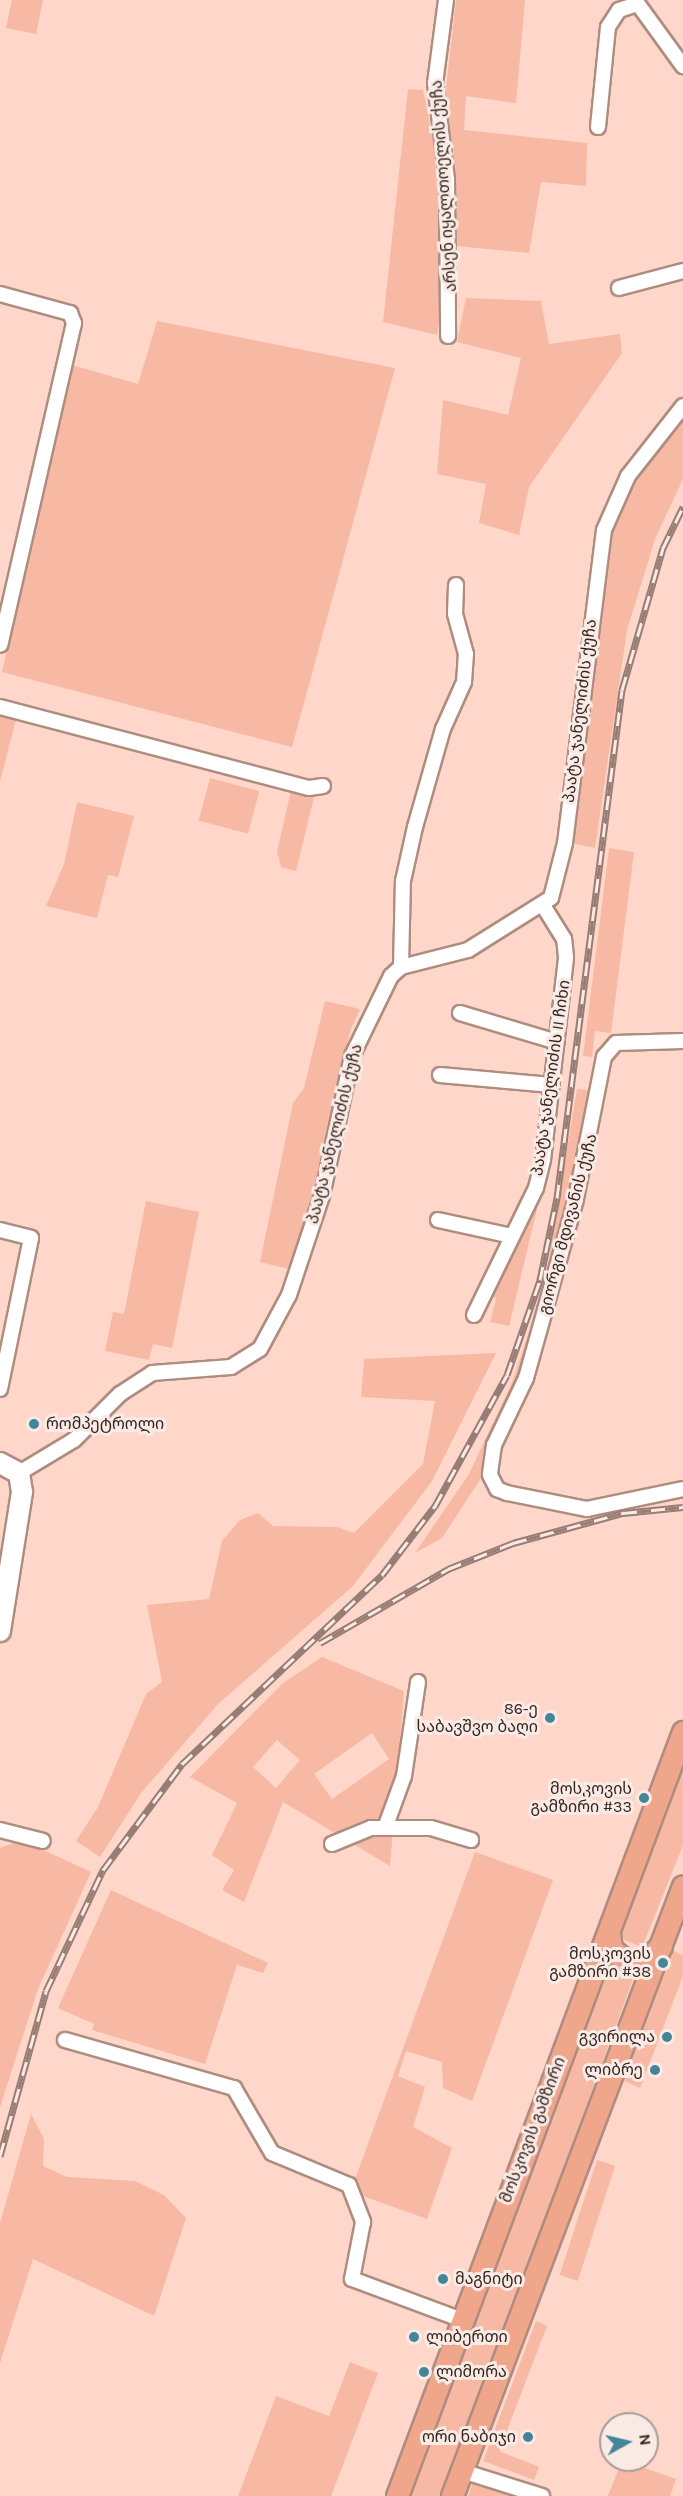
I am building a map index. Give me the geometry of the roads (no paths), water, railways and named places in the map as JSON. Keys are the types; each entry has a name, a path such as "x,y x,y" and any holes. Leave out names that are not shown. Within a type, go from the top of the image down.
{"main road":[{"path":"0,1463 19,1473 22,1492 5,1564 0,1631"},
{"name":"მოსკოვის გამზირი","path":"397,2496 683,1732"},
{"path":"609,1934 611,1949 626,1961 645,1961 662,1946 676,1927 683,1886"},
{"path":"452,2496 662,1946"}],"street":[{"name":"არსენ იყალთოელის ქუჩა","path":"446,0 435,82 447,179 448,336"},
{"path":"598,127 608,27 619,10 636,2 683,66"},
{"path":"619,288 683,271"},
{"path":"0,294 70,313 74,322 0,645"},
{"name":"პაატა ჯანელიძის ქუჩა","path":"543,905 560,872 604,530 628,476 683,406"},
{"path":"456,585 455,614 466,654 464,682 443,729 415,827 404,881 401,967 468,950 543,905"},
{"path":"0,707 301,786 323,786"},
{"name":"პაატა ჯანელიძის II ჩიხი","path":"474,1315 536,1188 552,1085 566,957 564,939 543,905"},
{"name":"პაატა ჯანელიძის ქუჩა","path":"19,1473 74,1440 120,1394 152,1373 231,1367 269,1337 322,1196 340,1098 363,1025 401,967"},
{"path":"460,1013 557,1042"},
{"name":"გიორგი მდივანის ქუჩა","path":"683,1041 616,1043 604,1057 576,1199 526,1378 494,1445 490,1468 497,1489 587,1509 683,1489"},
{"path":"440,1075 552,1085"},
{"path":"438,1220 512,1236"},
{"path":"0,1230 31,1238 0,1389"},
{"path":"385,1828 404,1776 418,1682"},
{"path":"332,1844 343,1836 385,1828 431,1828 471,1840"},
{"path":"0,1830 43,1841"},
{"path":"65,2040 234,2088 272,2153 349,2185 363,2222 352,2279 462,2320"},
{"path":"462,2471 542,2496"}],"railway":[{"path":"0,2156 46,1991 103,1870 182,1764 382,1575 435,1506 507,1375 540,1280 557,1198 622,690 663,548 683,507"},
{"path":"320,1643 448,1569 513,1543 623,1513 683,1507"}],"place":[{"name":"რომპეტროლი","path":"34,1424"},
{"name":"86-ე საბავშვო ბაღი","path":"550,1718"},
{"name":"მოსკოვის გამზირი #33","path":"644,1798"},
{"name":"მოსკოვის გამზირი #38","path":"663,1963"},
{"name":"გვირილა","path":"667,2037"},
{"name":"ლიბრე","path":"655,2070"},
{"name":"მაგნიტი","path":"443,2279"},
{"name":"ლიბერთი","path":"414,2337"},
{"name":"ლიმორა","path":"424,2372"},
{"name":"ორი ნაბიჯი","path":"528,2437"}]}
